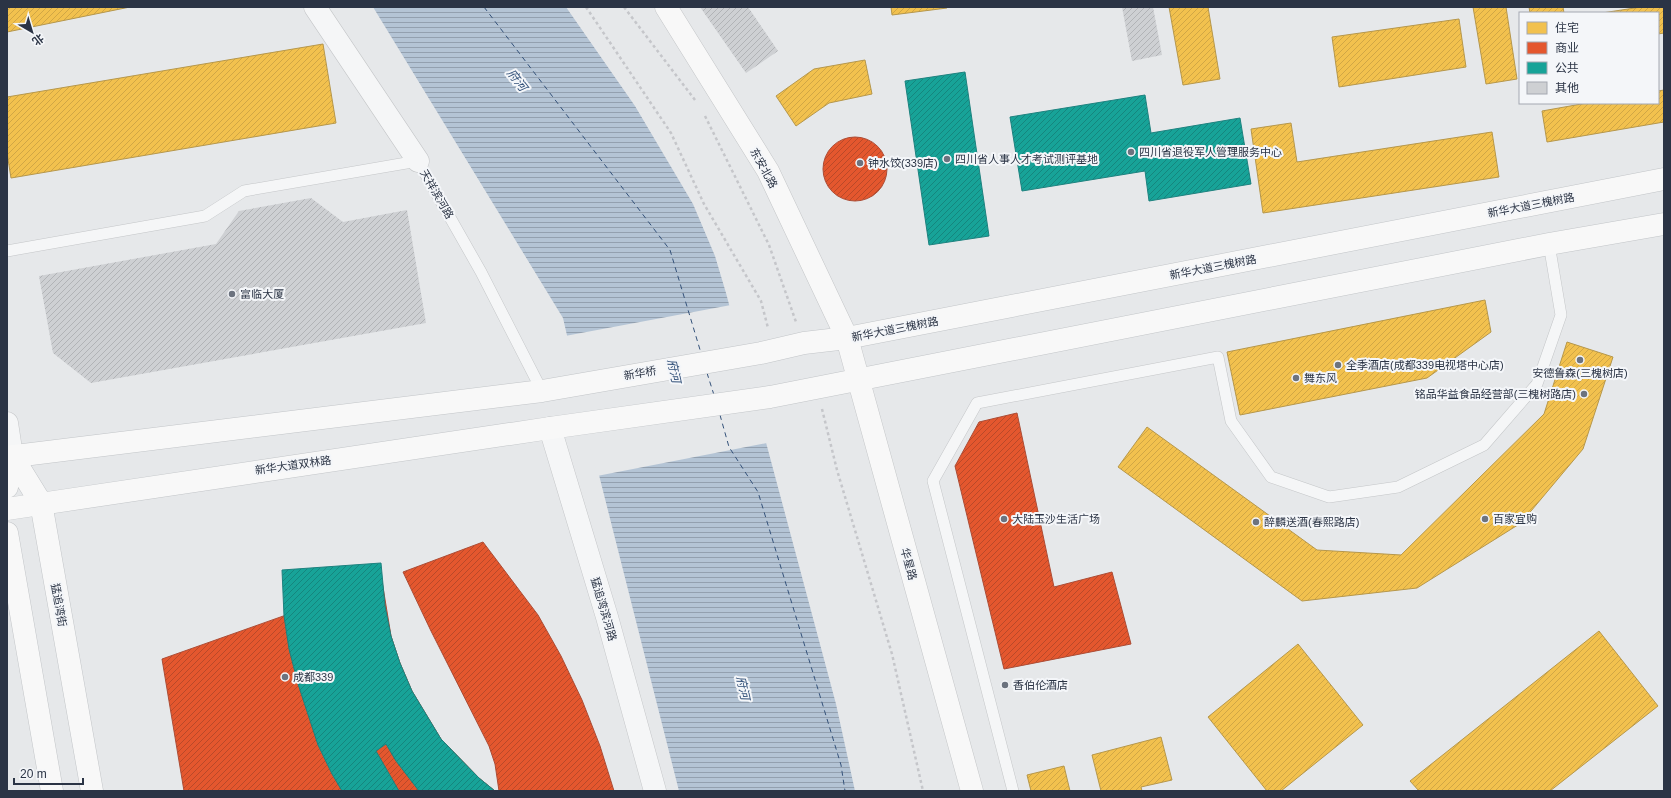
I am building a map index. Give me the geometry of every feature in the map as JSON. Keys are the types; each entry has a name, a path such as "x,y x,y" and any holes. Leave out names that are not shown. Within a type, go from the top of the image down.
{"main road":[{"name":"东安北路","path":"666,7 768,172 847,338"},
{"name":"新华大道三槐树路","path":"767,352 804,343 847,338 1664,179"},
{"path":"859,381 1550,244 1664,224"},
{"name":"华星路","path":"847,338 972,791"},
{"name":"新华桥","path":"542,391 767,352"},
{"name":"新华大道双林路","path":"7,508 770,397 859,381"},
{"path":"7,486 10,457 542,391"},
{"name":"猛追湾街","path":"10,457 41,503 92,791"},
{"path":"7,533 52,791"}],"street":[{"name":"天祥滨河路","path":"315,7 418,161"},
{"path":"7,423 10,457"},
{"name":"猛追湾滨河路","path":"550,428 607,617 655,791"}],"lane":[{"path":"7,251 205,216 244,191 418,161"},
{"name":"天祥滨河路","path":"418,161 481,272 542,391"},
{"path":"1013,791 933,481 977,403 1218,357 1231,422 1271,477 1329,498 1398,487 1484,445 1537,384 1561,315 1550,244"}],"path":[{"path":"586,7 671,133 704,204 761,301 767,352"}],"water":[{"name":"府河","path":"373,7 566,7 635,106 693,204 715,256 836,704 855,791 679,791 600,479 563,318"}],"pier":[{"path":"731,305 767,443 597,476 565,336"}],"building: 住宅":[{"path":"7,7 130,7 7,32"},
{"path":"891,7 947,7 947,8 892,15"},
{"path":"1169,7 1208,7 1220,79 1183,85"},
{"path":"1473,7 1506,7 1517,79 1486,84"},
{"path":"1529,7 1563,7 1564,12 1530,12"},
{"path":"1641,7 1664,7 1664,33 1659,34 1659,12 1608,12"},
{"path":"1459,19 1466,67 1339,87 1332,37"},
{"path":"323,44 336,123 11,178 7,153 7,97"},
{"path":"865,60 872,94 829,103 796,126 776,96 814,69"},
{"path":"1664,90 1664,122 1547,142 1542,111 1581,104 1659,104 1659,91"},
{"path":"1291,123 1297,162 1492,132 1499,177 1263,213 1251,129"},
{"name":"全季酒店(成都339电视塔中心店)","path":"1485,300 1491,332 1427,378 1240,415 1227,352"},
{"path":"1567,342 1613,357 1583,449 1521,523 1417,588 1302,601 1118,467 1147,427 1317,550 1401,555 1544,414"},
{"path":"1599,631 1658,706 1550,791 1419,791 1410,781"},
{"path":"1298,644 1363,725 1281,791 1267,791 1208,717"},
{"path":"1161,737 1172,780 1141,787 1142,791 1101,791 1092,755"},
{"path":"1064,766 1070,791 1031,791 1027,775"}],"building: 商业":[{"path":"855,137 873,143 881,151 887,169 881,187 873,195 855,201 837,195 829,187 823,169 829,151 837,143"},
{"name":"大陆玉沙生活广场","path":"1017,413 1054,587 1112,572 1131,644 1004,669 955,466 979,422"},
{"path":"483,542 538,615 561,656 582,700 600,746 614,791 499,791 495,764 489,746 403,572"},
{"name":"成都339","path":"382,581 391,636 400,663 412,691 441,739 479,778 495,791 184,791 162,659"}],"building: 公共":[{"name":"四川省人事人才考试测评基地","path":"965,72 989,236 929,245 905,81"},
{"name":"四川省退役军人管理服务中心","path":"1145,95 1151,133 1240,118 1251,184 1149,201 1145,171 1022,191 1010,117"},
{"path":"381,563 385,606 391,636 400,663 412,691 441,739 479,778 495,791 419,791 396,761 386,744 376,751 399,791 342,791 332,774 318,745 298,684 289,649 284,616 282,570"}],"building: 其他":[{"path":"700,7 748,7 778,51 746,73"},
{"path":"1122,7 1153,7 1162,55 1132,61"},
{"name":"富临大厦","path":"311,198 343,222 407,210 426,323 91,383 53,353 39,276 216,244 239,211"}],"ferry route":[{"path":"484,7 670,250 701,353"},
{"path":"707,373 714,395"},
{"path":"720,415 729,447 758,492 841,765 845,791"}],"place":[{"name":"四川省退役军人管理服务中心","path":"1131,152"},
{"name":"四川省人事人才考试测评基地","path":"947,159"},
{"name":"钟水饺(339店)","path":"860,163"},
{"name":"富临大厦","path":"232,294"},
{"name":"安德鲁森(三槐树店)","path":"1580,360"},
{"name":"全季酒店(成都339电视塔中心店)","path":"1338,365"},
{"name":"舞东风","path":"1296,378"},
{"name":"铭品华益食品经营部(三槐树路店)","path":"1584,394"},
{"name":"大陆玉沙生活广场","path":"1004,519"},
{"name":"百家宜购","path":"1485,519"},
{"name":"醉麟送酒(春熙路店)","path":"1256,522"},
{"name":"成都339","path":"285,677"},
{"name":"香伯伦酒店","path":"1005,685"}]}
